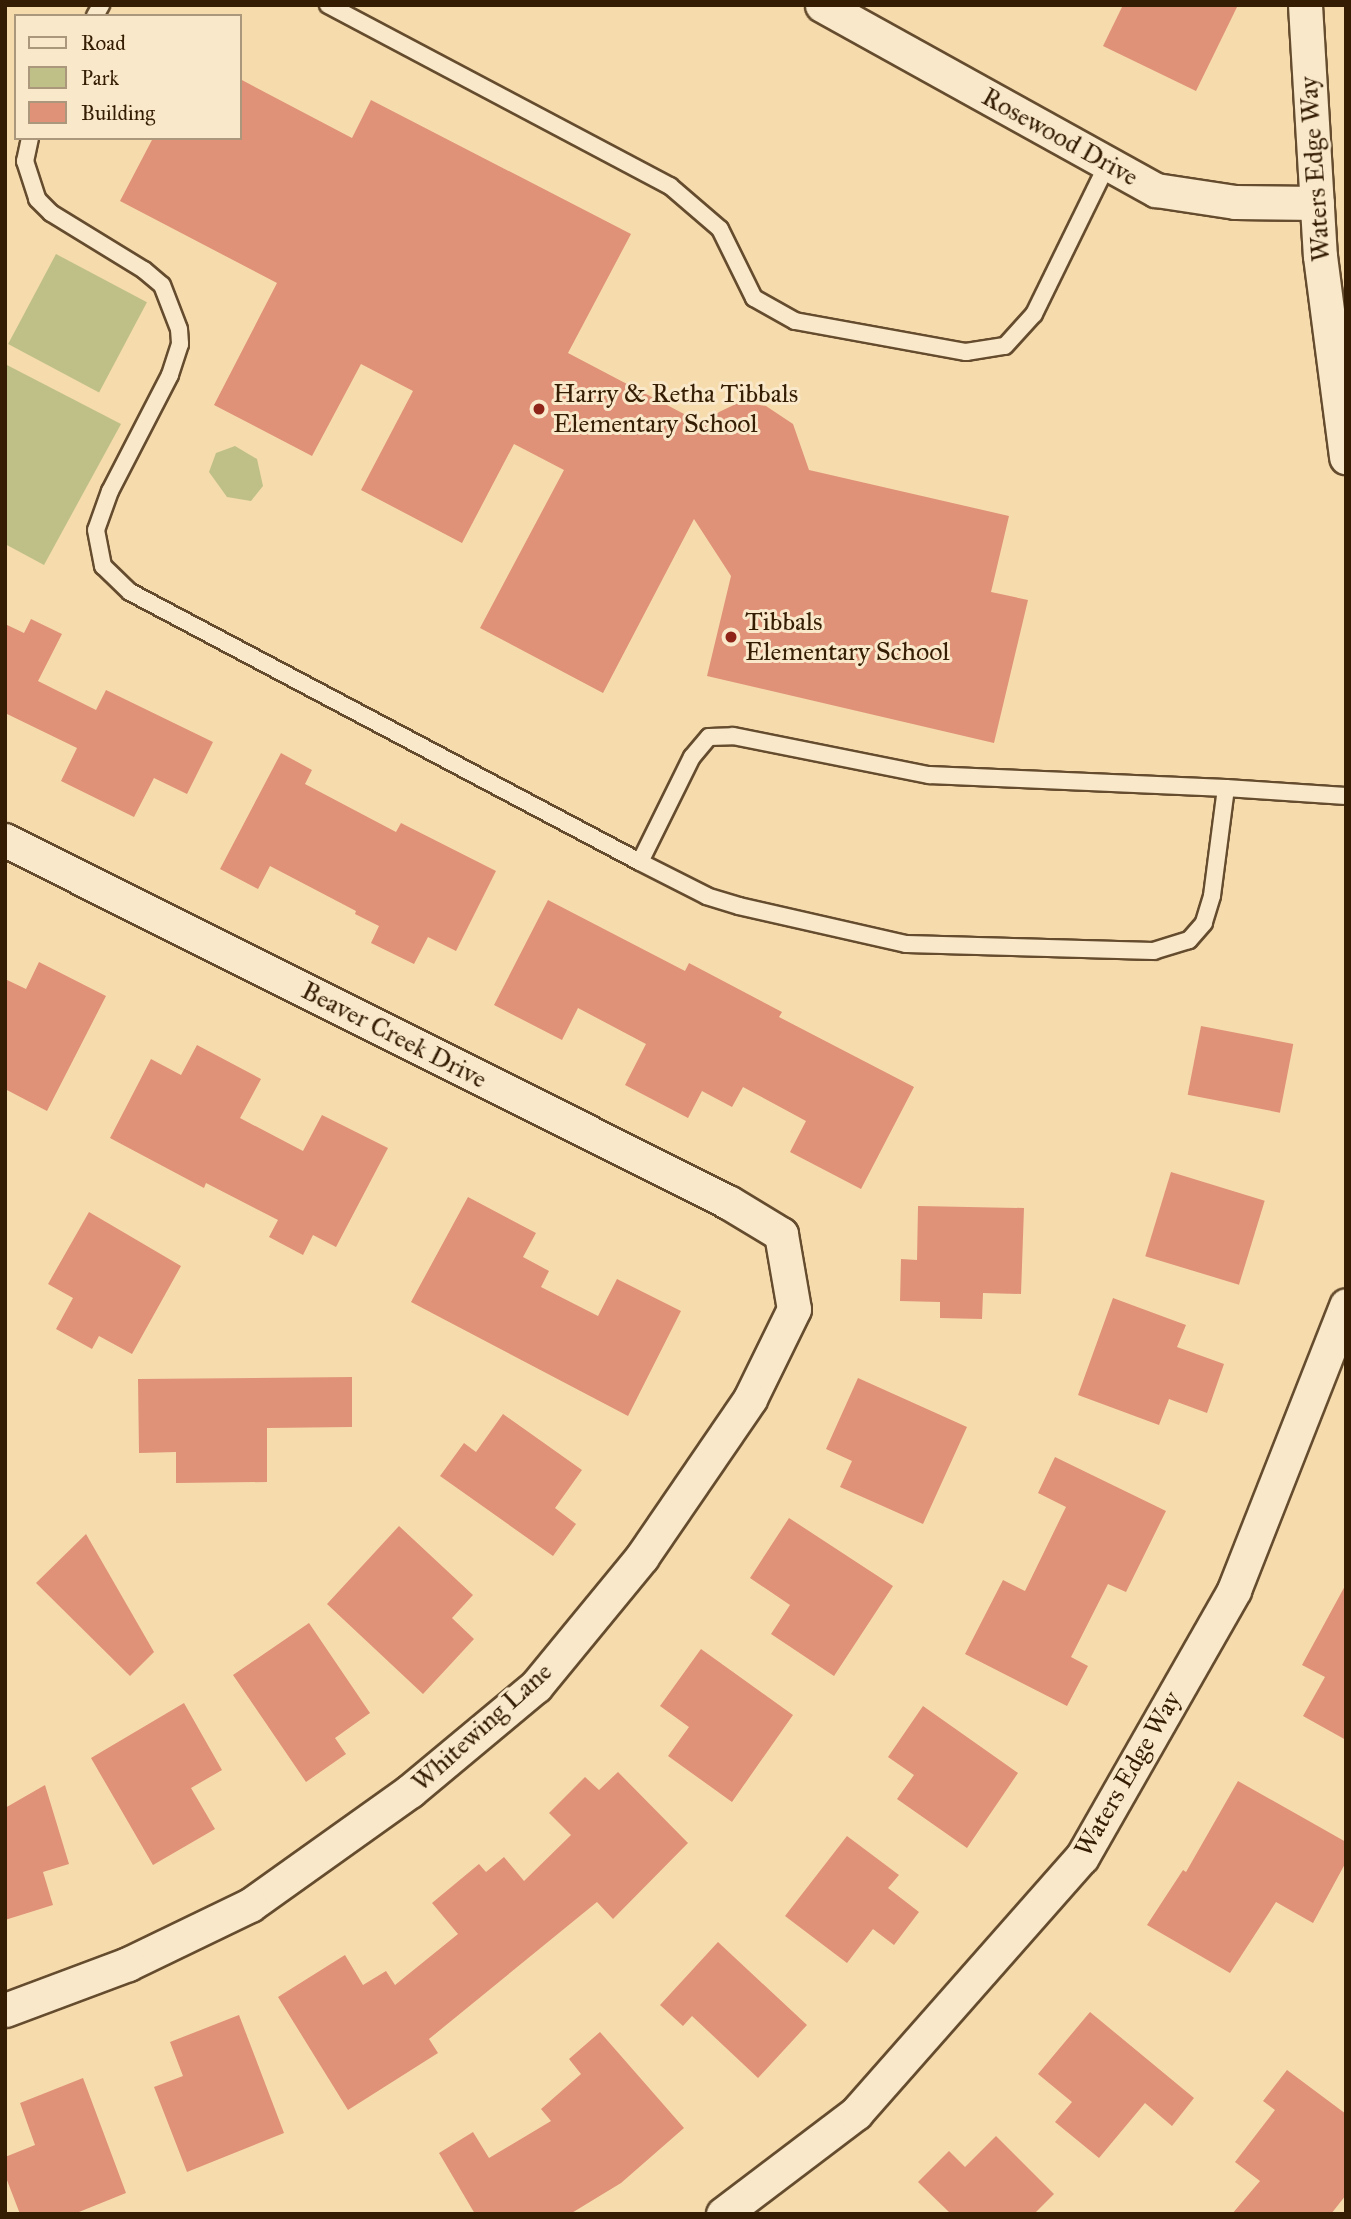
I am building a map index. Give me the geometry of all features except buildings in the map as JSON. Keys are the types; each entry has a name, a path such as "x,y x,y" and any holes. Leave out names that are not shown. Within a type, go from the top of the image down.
{"street":[{"name":"Rosewood Drive","path":"822,5 1156,190 1235,202 1317,203"},
{"name":"Waters Edge Way","path":"1306,5 1320,256 1346,457"},
{"name":"Beaver Creek Drive","path":"5,840 729,1202 781,1234"},
{"name":"Whitewing Lane","path":"5,2010 128,1964 250,1905 410,1791 536,1686 642,1557 750,1399 794,1309 781,1234"},
{"name":"Waters Edge Way","path":"723,2214 856,2112 1082,1857 1234,1590 1346,1305"}],"lane":[{"path":"328,5 670,186 720,229 754,298 795,321 966,352 1005,346 1034,314 1108,163"},
{"path":"30,140 25,161 37,199 51,213 144,270 162,285 179,329 180,344 170,375 110,491 96,530 103,566 130,592 707,896 739,906 906,943 1154,951 1189,940 1204,923 1212,896 1226,788"},
{"path":"640,862 692,757 709,737 733,736 929,775 1346,796"}],"green space":[{"path":"56,254 147,302 99,392 8,344"},
{"path":"5,364 121,424 44,565 5,544"},
{"path":"235,446 257,459 263,486 251,501 227,497 209,472 216,453"}],"place":[{"name":"Harry & Retha Tibbals Elementary School","path":"539,409"},
{"name":"Tibbals Elementary School","path":"731,637"}]}
